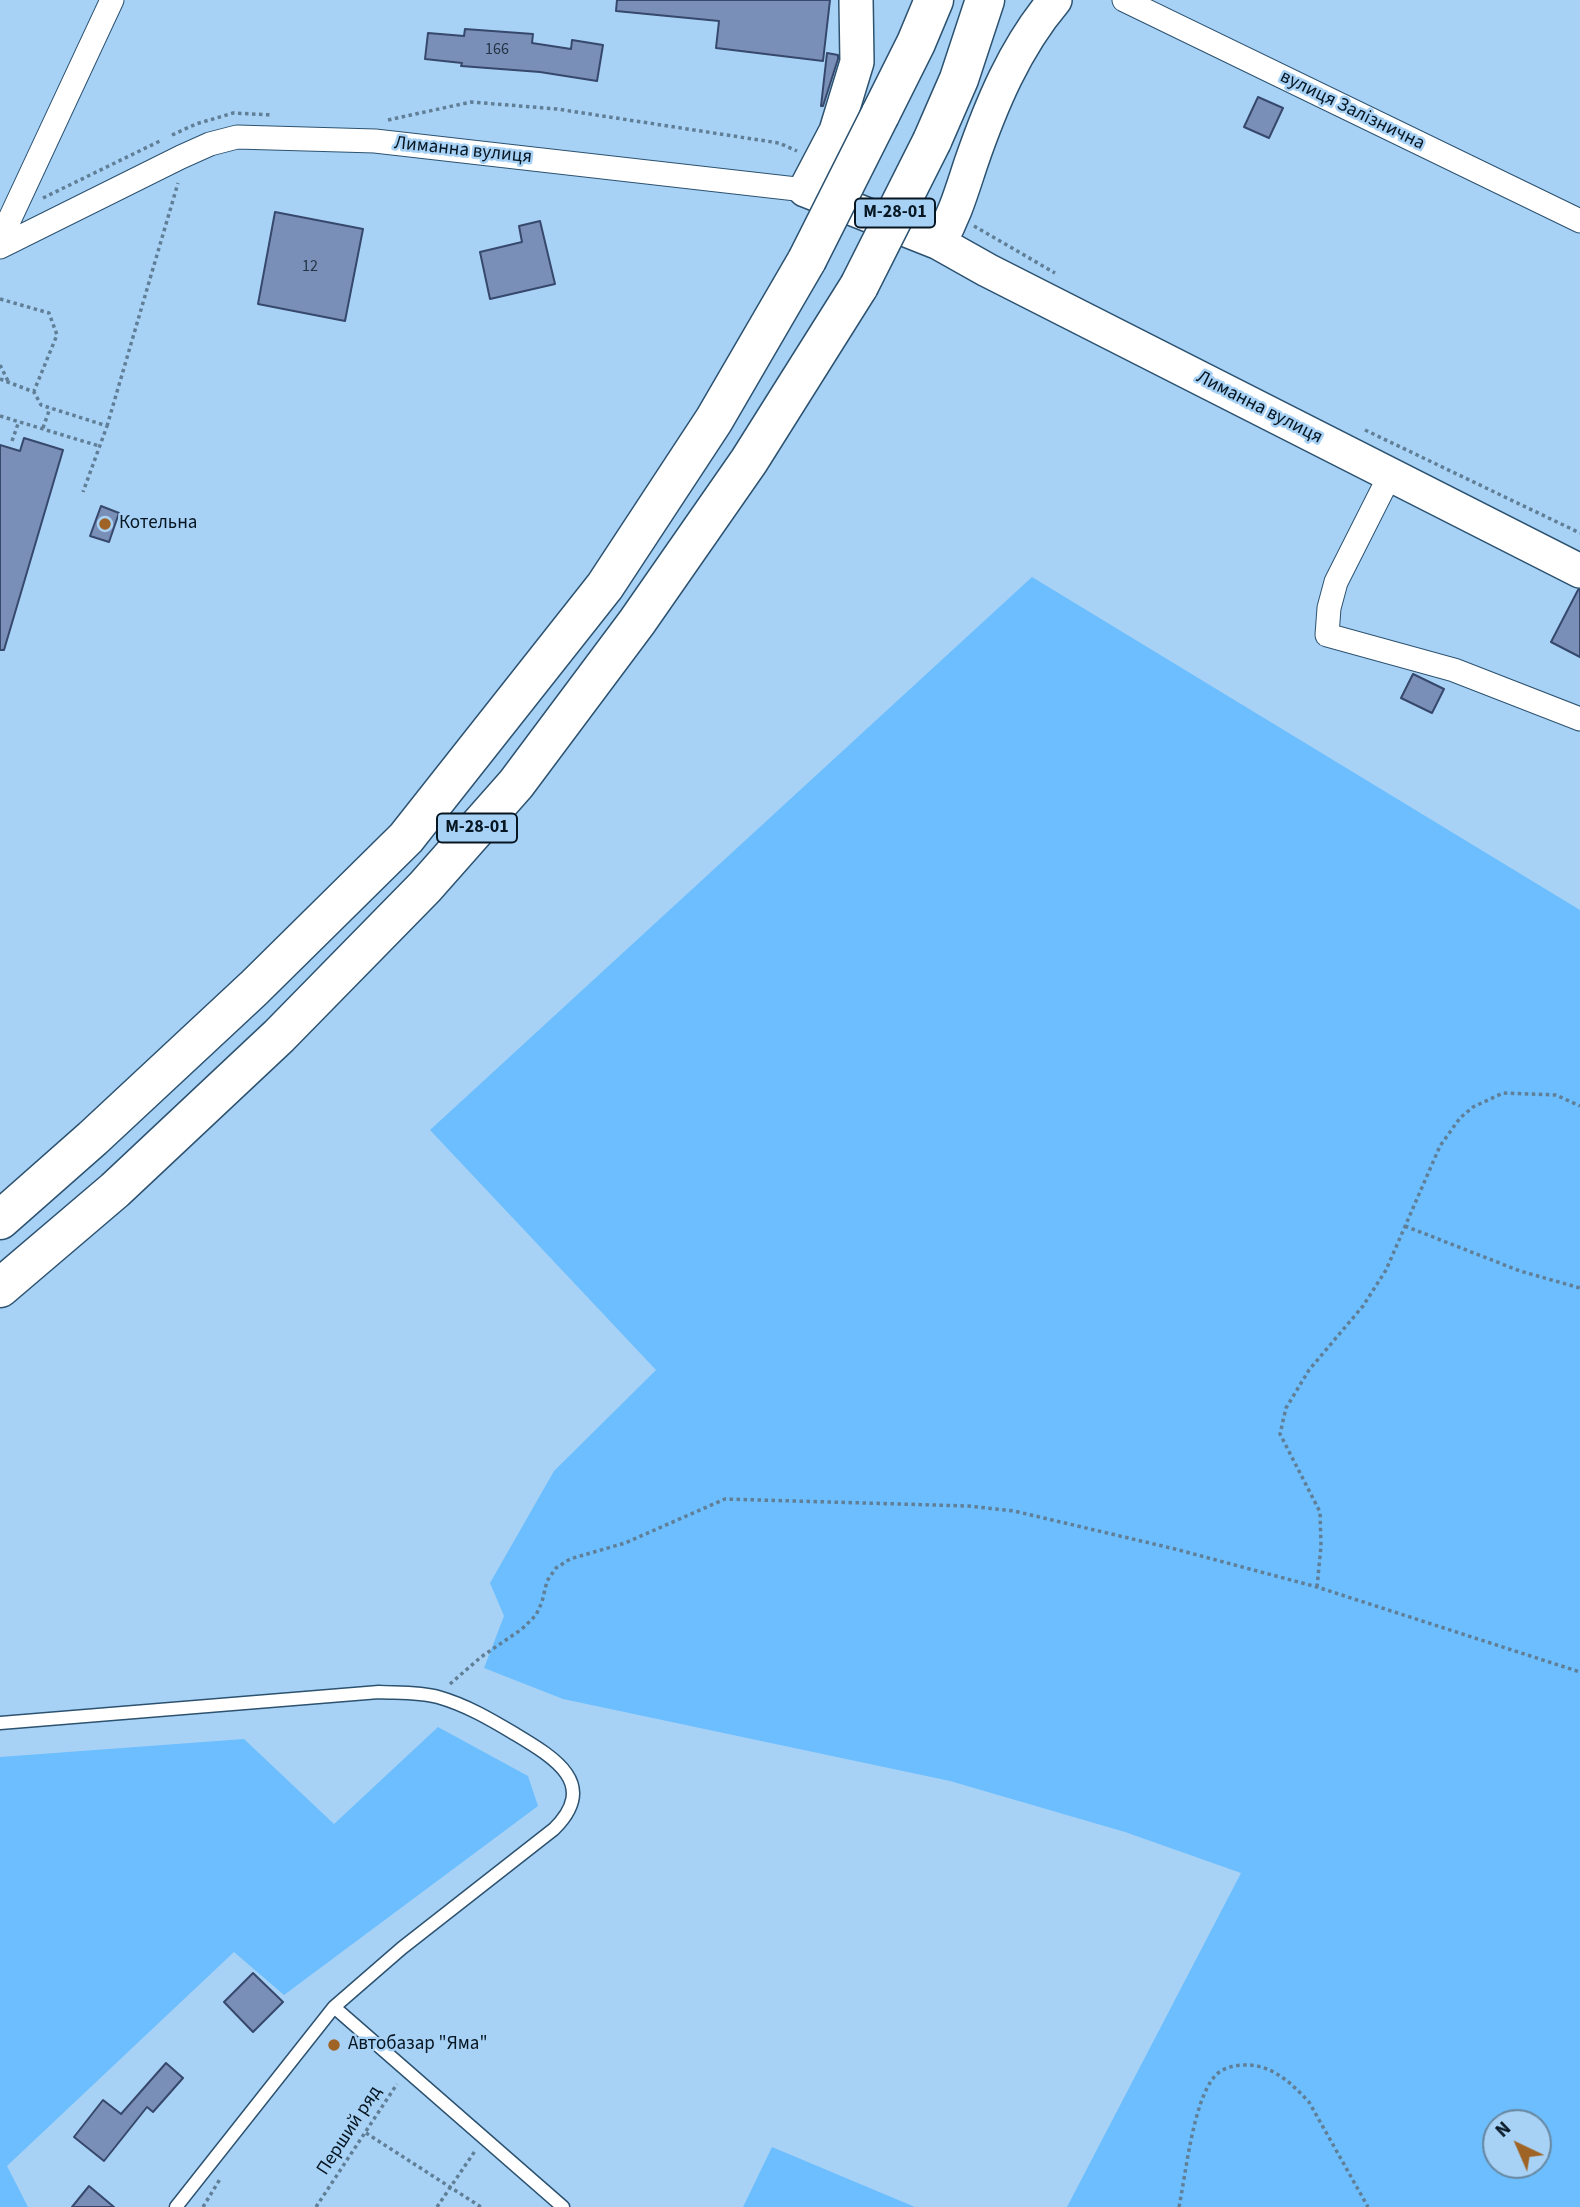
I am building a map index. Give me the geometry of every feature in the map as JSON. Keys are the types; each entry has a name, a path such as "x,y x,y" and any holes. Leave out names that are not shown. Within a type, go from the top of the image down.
{"highway":[{"name":"М-28-01","path":"0,1220 244,998 406,838 605,586 714,420 807,260 916,43 934,0"},
{"name":"М-28-01","path":"0,1288 115,1190 279,1036 425,887 516,784 637,622 749,461 859,286 932,141 959,79 985,0"}],"main road":[{"path":"805,190 836,131 856,62 856,0"},
{"path":"939,243 955,214 987,120 1012,64 1038,21 1055,0"},
{"name":"Лиманна вулиця","path":"805,190 939,243 1580,571"}],"street":[{"path":"0,240 112,0"},
{"name":"вулиця Залізнична","path":"1124,0 1580,221"},
{"name":"Лиманна вулиця","path":"0,247 180,157 210,144 237,137 375,141 805,190"},
{"path":"1390,475 1336,582 1329,608 1327,635 1454,670 1580,719"}],"lane":[{"path":"0,1723 379,1692 435,1696 482,1714 550,1755 562,1766 570,1779 574,1791 572,1805 565,1818 401,1948 334,2007 176,2207"},
{"path":"334,2007 564,2207"}],"path":[{"path":"83,492 107,426 181,174 173,180"},
{"path":"0,299 49,313 57,335 34,392"},
{"path":"0,365 9,383"},
{"path":"0,379 34,392 41,405 107,426"},
{"path":"43,428 50,408"},
{"path":"0,416 99,446"},
{"path":"12,441 19,421"},
{"path":"1317,1587 1321,1546 1320,1511 1280,1434 1286,1408 1309,1370 1363,1306 1385,1270 1440,1146 1460,1118 1473,1107 1503,1093 1556,1095 1580,1106"},
{"path":"1405,1226 1520,1271 1580,1288"},
{"path":"435,1696 481,1657 522,1629 536,1615 547,1581 556,1568 570,1559 625,1543 724,1499 968,1506 1014,1511 1175,1549 1317,1587 1580,1672"},
{"path":"1179,2207 1203,2096 1216,2074 1233,2065 1251,2065 1268,2068 1308,2102 1368,2207"},
{"name":"Перший ряд","path":"316,2207 406,2070"},
{"path":"366,2133 481,2207"},
{"path":"437,2207 484,2138"}],"shaded area":[{"path":"1032,577 1580,910 1580,2207 1067,2207 1241,1873 1125,1832 950,1781 563,1699 484,1668 504,1616 490,1583 554,1471 656,1370 430,1130"},
{"path":"438,1727 528,1776 538,1806 284,1995 234,1952 7,2166 28,2207 0,2207 0,1757 244,1739 334,1824"},
{"path":"772,2147 915,2207 743,2207"}],"building":[{"path":"617,0 830,0 823,61 716,48 719,21 616,11"},
{"path":"465,29 533,34 532,43 571,49 572,40 603,45 597,81 540,72 461,66 462,63 425,59 428,33 464,36"},
{"path":"827,53 838,55 838,59 821,106"},
{"path":"1258,97 1283,108 1269,138 1244,127"},
{"path":"275,212 363,229 345,321 258,304"},
{"path":"540,221 555,284 490,299 480,252 522,242 519,226"},
{"path":"24,438 63,450 4,650 0,650 0,445 20,451"},
{"name":"Котельна","path":"101,506 119,513 109,542 90,536"},
{"path":"1580,590 1580,657 1551,642"},
{"path":"1413,674 1444,689 1432,713 1401,698"},
{"path":"253,1973 283,2002 253,2032 224,2002"},
{"path":"166,2063 183,2078 153,2112 147,2107 104,2161 74,2137 103,2100 121,2114"},
{"path":"89,2186 114,2207 72,2207"}],"place":[{"name":"Котельна","path":"105,524"},
{"name":"Автобазар \"Яма\"","path":"334,2045"}]}
